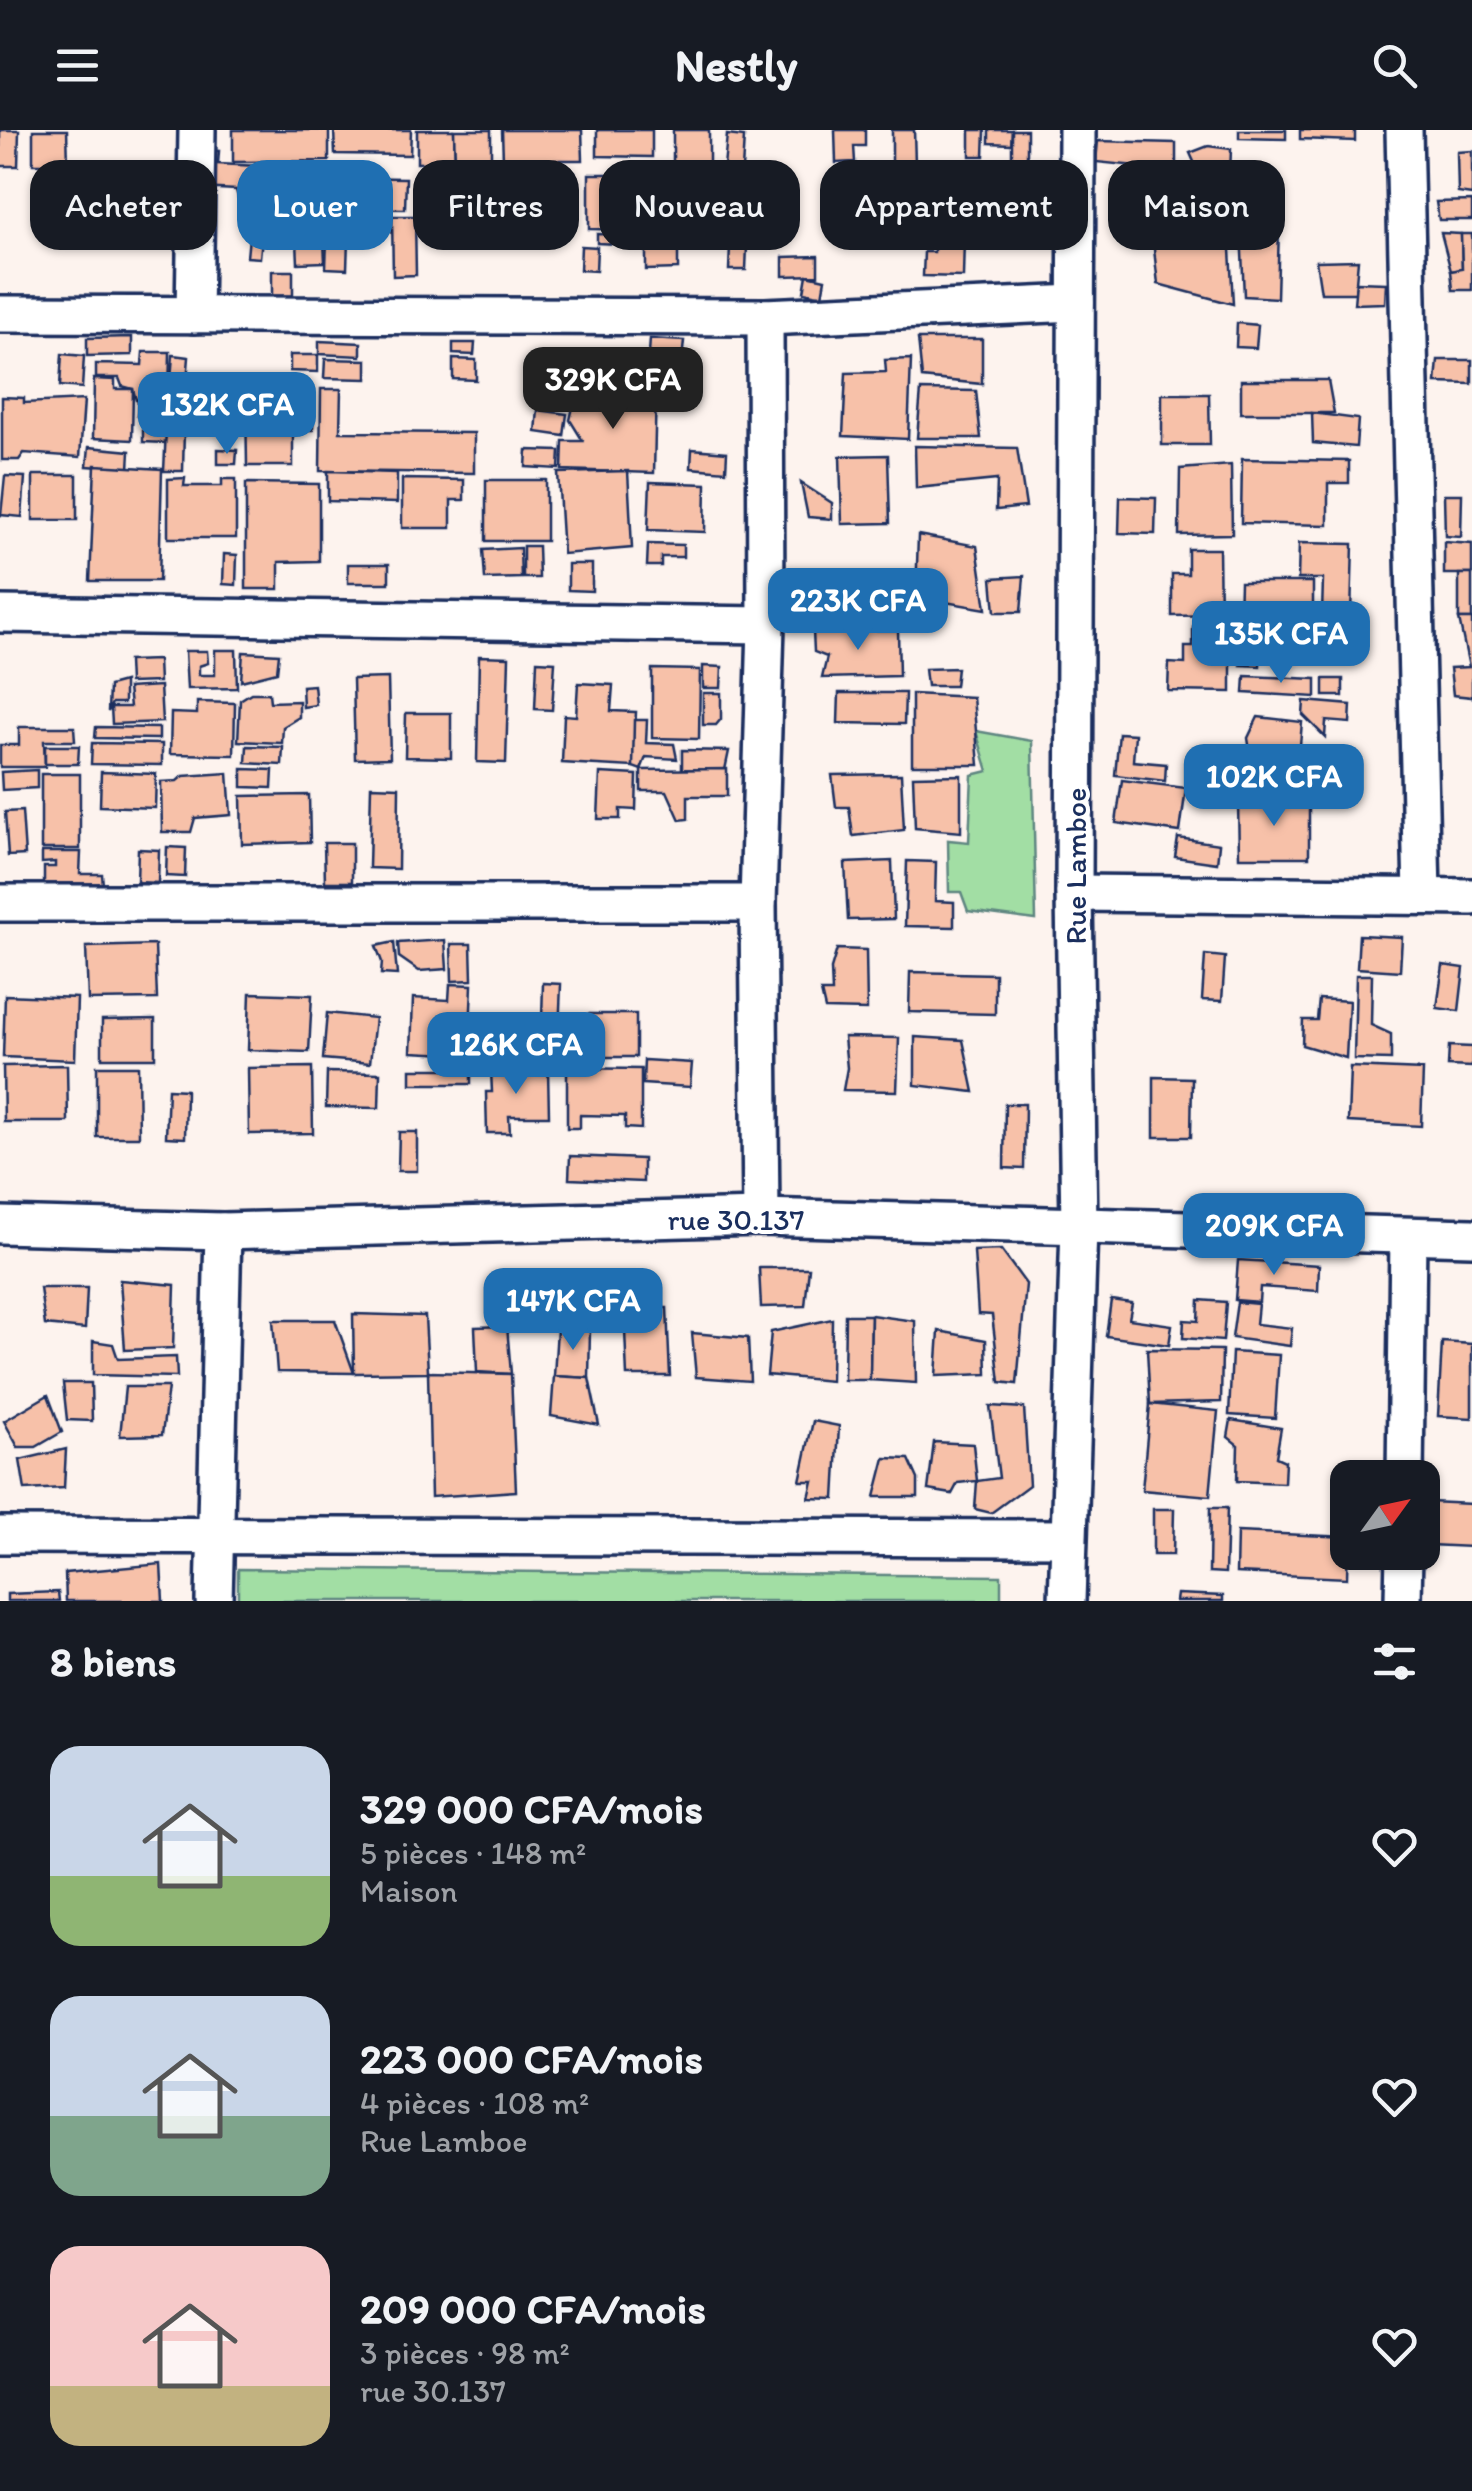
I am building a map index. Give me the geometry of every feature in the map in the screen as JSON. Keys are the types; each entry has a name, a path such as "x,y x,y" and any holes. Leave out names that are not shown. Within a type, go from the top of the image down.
{"street":[{"path":"194,315 197,130"},
{"name":"Rue Lamboe","path":"1067,1601 1079,1227 1074,893 1076,130"},
{"path":"1404,130 1422,895"},
{"path":"0,314 765,317 1076,303"},
{"path":"761,1217 758,903 766,625 765,317"},
{"path":"0,614 766,625"},
{"path":"1074,893 1472,898"},
{"path":"0,903 758,903"},
{"name":"rue 30.137","path":"0,1226 223,1232 761,1217 1472,1237"},
{"path":"214,1601 223,1232"},
{"path":"1405,1460 1408,1236"},
{"path":"0,1536 1068,1538"},
{"path":"1404,1570 1404,1601"}],"green space":[{"path":"976,731 1032,741 1036,920 968,911 961,892 949,892 948,840 969,842 972,775 988,771"},
{"path":"238,1569 1001,1576 1001,1601 238,1601"}],"building":[{"path":"0,130 19,130 18,166 0,166"},
{"path":"33,130 67,130 68,160 33,160"},
{"path":"233,130 329,130 329,160 233,162"},
{"path":"334,130 411,130 410,155 335,154"},
{"path":"417,130 454,130 455,160 417,160"},
{"path":"454,130 491,130 491,160 455,160"},
{"path":"502,130 582,130 583,160 503,160"},
{"path":"597,130 652,130 652,157 597,156"},
{"path":"673,130 709,130 709,160 673,160"},
{"path":"835,130 865,130 865,146 854,146 855,160 836,160"},
{"path":"892,130 914,130 915,160 892,160"},
{"path":"970,130 985,130 984,156 970,156"},
{"path":"989,130 1012,130 1011,144 989,143"},
{"path":"1012,130 1027,130 1027,160 1012,160"},
{"path":"1239,130 1286,130 1286,139 1239,138"},
{"path":"1300,130 1355,130 1355,141 1300,139"},
{"path":"727,135 744,137 743,160 725,160"},
{"path":"1098,141 1176,143 1176,160 1096,162"},
{"path":"1208,146 1231,149 1231,160 1193,160 1190,153"},
{"path":"203,150 219,151 218,164 237,165 237,194 236,190 217,189 217,160 202,160"},
{"path":"1472,151 1472,195 1458,193 1457,152"},
{"path":"589,174 599,174 599,229 589,229"},
{"path":"393,178 406,178 405,209 393,209"},
{"path":"1472,201 1472,220 1439,220 1436,202"},
{"path":"393,216 413,216 416,275 393,276"},
{"path":"1441,233 1461,234 1462,269 1451,271"},
{"path":"1461,234 1472,234 1472,290 1453,290 1451,271 1462,269"},
{"path":"581,246 597,247 596,271 580,270"},
{"path":"248,250 261,250 260,258 247,257"},
{"path":"297,250 324,250 325,262 298,263"},
{"path":"327,250 348,250 347,269 326,268"},
{"path":"646,250 678,250 678,269 646,270"},
{"path":"730,250 747,250 746,270 729,270"},
{"path":"964,250 963,277 923,276 924,252"},
{"path":"1154,250 1230,250 1233,304 1158,284"},
{"path":"1242,250 1278,250 1277,298 1244,296"},
{"path":"818,256 818,275 783,276 783,257"},
{"path":"1358,260 1355,293 1321,293 1316,261"},
{"path":"272,271 293,271 293,296 272,296"},
{"path":"807,275 825,279 822,296 804,292"},
{"path":"1356,282 1386,283 1385,303 1354,304"},
{"path":"1237,323 1258,325 1256,348 1236,347"},
{"path":"132,337 132,355 87,356 87,338"},
{"path":"650,339 684,341 681,370 648,367"},
{"path":"918,339 982,339 982,384 922,378"},
{"path":"319,341 361,343 361,356 319,354"},
{"path":"453,343 475,343 474,355 453,354"},
{"path":"143,352 170,352 169,401 136,400 133,389 122,386 119,378 96,378 96,364 142,365"},
{"path":"62,354 84,356 82,388 60,386"},
{"path":"173,355 189,357 186,393 170,392"},
{"path":"290,355 318,355 318,372 290,371"},
{"path":"325,359 367,360 367,379 324,378"},
{"path":"453,359 476,360 476,380 453,379"},
{"path":"911,359 908,439 843,436 846,373 886,372 885,360"},
{"path":"1438,360 1472,360 1472,384 1436,383"},
{"path":"94,379 115,380 115,389 133,389 132,440 93,438"},
{"path":"1241,380 1328,380 1334,413 1241,413"},
{"path":"249,382 271,383 270,396 249,395"},
{"path":"632,387 656,388 654,473 562,470 563,441 583,441 570,420 577,390 605,388 609,393 632,393"},
{"path":"321,389 341,389 340,432 474,433 474,473 320,471"},
{"path":"921,390 976,391 981,438 917,438"},
{"path":"297,392 314,393 313,430 296,430"},
{"path":"1162,394 1209,394 1210,445 1162,445"},
{"path":"2,397 24,398 24,403 84,400 80,457 24,453 19,460 2,460"},
{"path":"138,399 169,400 167,443 143,442"},
{"path":"246,400 293,400 293,466 247,466"},
{"path":"538,410 567,414 564,436 536,432"},
{"path":"1312,413 1358,419 1356,447 1313,443"},
{"path":"166,429 184,429 183,471 164,471"},
{"path":"915,446 1017,448 1026,507 996,510 997,480 916,488"},
{"path":"89,447 130,451 129,469 87,466"},
{"path":"218,449 237,450 236,464 218,464"},
{"path":"692,449 727,452 726,471 691,468"},
{"path":"527,450 560,451 559,469 526,467"},
{"path":"888,455 890,523 842,524 840,456"},
{"path":"1242,459 1349,461 1349,483 1328,483 1328,525 1241,523"},
{"path":"95,465 162,469 159,581 90,581"},
{"path":"1231,465 1232,534 1179,535 1180,469"},
{"path":"328,471 397,473 397,503 328,501"},
{"path":"628,471 632,548 563,554 558,473"},
{"path":"33,475 77,475 77,520 33,520"},
{"path":"5,476 25,477 22,517 1,515"},
{"path":"185,478 184,486 222,486 222,479 236,479 236,538 168,538 168,479"},
{"path":"402,479 464,480 464,500 451,500 451,528 402,528"},
{"path":"486,480 546,480 546,541 486,541"},
{"path":"650,482 706,484 705,532 648,530"},
{"path":"246,483 319,484 319,561 279,562 279,589 246,589"},
{"path":"801,483 832,503 832,519 808,517"},
{"path":"1444,494 1462,494 1461,537 1445,536"},
{"path":"1120,497 1156,498 1155,534 1119,533"},
{"path":"918,535 977,546 986,609 916,597"},
{"path":"1444,542 1472,544 1472,574 1444,574"},
{"path":"1299,543 1353,544 1351,616 1322,615 1323,579 1298,579"},
{"path":"648,544 683,545 683,557 661,557 661,566 647,566"},
{"path":"523,546 538,546 539,578 523,578"},
{"path":"520,548 521,578 485,579 483,550"},
{"path":"1188,549 1219,549 1220,615 1172,616 1172,574 1188,574"},
{"path":"224,554 237,555 236,585 223,584"},
{"path":"348,564 389,564 389,583 348,583"},
{"path":"568,564 592,564 592,591 568,590"},
{"path":"1459,574 1472,574 1472,619 1459,619"},
{"path":"1024,576 1021,612 995,612 992,578"},
{"path":"1240,582 1313,582 1313,618 1239,617"},
{"path":"1459,619 1472,619 1472,697 1453,695 1450,668 1469,667"},
{"path":"1193,627 1231,627 1231,692 1168,691 1169,663 1185,664 1185,647 1193,647"},
{"path":"813,630 898,630 899,676 822,678 827,657 814,652"},
{"path":"1243,639 1261,640 1260,666 1241,665"},
{"path":"215,650 236,650 237,688 187,689 185,651 207,651 208,663 199,666 199,675 215,675"},
{"path":"243,652 279,654 277,672 241,681"},
{"path":"479,656 509,657 506,763 477,762"},
{"path":"158,660 159,682 129,683 128,661"},
{"path":"537,661 555,662 552,710 535,709"},
{"path":"703,666 722,667 721,688 703,688"},
{"path":"957,668 955,686 927,686 925,669"},
{"path":"652,669 700,670 699,739 652,738"},
{"path":"1245,676 1316,679 1316,697 1244,693"},
{"path":"388,678 390,758 355,759 353,679"},
{"path":"1324,679 1343,679 1343,696 1324,696"},
{"path":"124,682 124,703 112,703 108,712 109,686"},
{"path":"578,683 613,685 611,711 636,712 633,767 562,763 564,715 576,716"},
{"path":"314,685 316,705 303,707 302,686"},
{"path":"160,686 162,722 112,724 111,707 130,707 128,688"},
{"path":"251,693 269,693 270,702 299,701 299,717 283,727 282,743 238,741 240,700"},
{"path":"703,693 721,693 721,719 716,725 703,725"},
{"path":"839,693 905,693 904,724 838,723"},
{"path":"912,694 973,697 979,765 912,765"},
{"path":"1304,701 1351,705 1350,723 1326,721 1325,737 1303,715"},
{"path":"197,702 235,703 234,755 170,754 171,713 197,714"},
{"path":"406,713 451,713 451,758 405,757"},
{"path":"1258,717 1302,722 1298,768 1252,764 1248,738"},
{"path":"634,720 647,720 646,743 674,744 677,759 646,757 641,770 633,767"},
{"path":"19,727 74,727 75,741 44,741 45,767 0,767 0,745 19,745"},
{"path":"96,727 159,728 159,739 95,738"},
{"path":"1119,733 1135,734 1133,761 1166,764 1165,781 1115,775"},
{"path":"92,743 162,744 162,765 91,764"},
{"path":"45,746 79,746 78,764 45,764"},
{"path":"247,746 283,747 282,765 246,763"},
{"path":"682,750 729,751 725,770 682,769"},
{"path":"242,769 273,770 272,788 242,787"},
{"path":"727,769 727,796 688,796 688,819 680,820 667,791 641,791 641,770"},
{"path":"37,770 37,788 2,790 1,772"},
{"path":"101,772 156,774 155,808 100,806"},
{"path":"228,773 231,815 195,818 191,832 162,832 161,782 177,781 183,776"},
{"path":"600,773 637,775 636,810 620,809 620,819 598,819"},
{"path":"41,774 80,774 80,849 41,849"},
{"path":"901,774 904,830 853,836 849,807 836,807 832,775"},
{"path":"961,775 961,832 915,828 913,776"},
{"path":"1122,780 1186,788 1180,832 1116,823"},
{"path":"371,786 399,787 398,869 369,868"},
{"path":"309,795 310,842 242,844 241,796"},
{"path":"1238,801 1309,801 1309,857 1239,857"},
{"path":"22,811 25,855 8,856 5,812"},
{"path":"1178,838 1219,844 1217,863 1175,857"},
{"path":"324,843 352,843 352,882 325,882"},
{"path":"167,847 186,848 185,877 166,876"},
{"path":"138,849 159,850 158,883 137,882"},
{"path":"42,852 81,852 80,874 102,874 103,885 44,884 44,867 55,867 55,862 42,863"},
{"path":"892,861 894,919 848,920 845,863"},
{"path":"907,861 936,862 935,901 954,902 954,927 905,926"},
{"path":"1359,935 1402,937 1400,971 1357,968"},
{"path":"445,940 447,969 419,971 399,957 398,943"},
{"path":"394,942 397,975 381,974 382,962 376,946"},
{"path":"451,944 471,944 472,980 452,981"},
{"path":"155,945 157,999 88,1000 86,947"},
{"path":"837,949 866,950 867,1010 825,1009 821,992 832,992 831,969"},
{"path":"1205,955 1225,957 1222,1001 1202,1000"},
{"path":"1443,965 1464,968 1459,1011 1437,1008"},
{"path":"910,972 995,974 995,1014 909,1012"},
{"path":"1356,975 1372,975 1371,1025 1391,1034 1391,1060 1354,1059"},
{"path":"543,983 561,984 558,1058 541,1058"},
{"path":"450,984 472,985 469,1055 411,1052 413,998 449,1000"},
{"path":"250,993 312,995 309,1052 248,1050"},
{"path":"5,995 77,998 75,1060 3,1057"},
{"path":"1319,999 1349,1001 1346,1058 1302,1045 1303,1020 1317,1020"},
{"path":"327,1013 375,1018 370,1063 323,1059"},
{"path":"587,1014 636,1014 636,1057 587,1057"},
{"path":"481,1015 520,1017 519,1056 480,1054"},
{"path":"155,1019 155,1058 102,1058 102,1020"},
{"path":"844,1037 899,1038 897,1091 843,1090 847,1068"},
{"path":"915,1037 963,1040 974,1092 915,1085"},
{"path":"1449,1046 1472,1047 1472,1067 1448,1066"},
{"path":"644,1060 692,1063 690,1087 643,1084"},
{"path":"67,1065 68,1122 4,1122 3,1066"},
{"path":"97,1066 138,1066 139,1137 97,1137"},
{"path":"312,1067 313,1133 249,1134 248,1068"},
{"path":"1350,1067 1423,1070 1421,1126 1348,1122"},
{"path":"567,1068 641,1069 641,1129 625,1128 625,1116 580,1115 580,1128 567,1128"},
{"path":"411,1069 471,1069 471,1084 411,1084"},
{"path":"491,1070 548,1070 549,1116 509,1116 510,1133 487,1133 486,1092 492,1092"},
{"path":"327,1072 380,1073 379,1108 326,1107"},
{"path":"1154,1077 1192,1078 1191,1137 1154,1137"},
{"path":"168,1089 186,1090 185,1138 166,1137"},
{"path":"1005,1104 1025,1104 1024,1169 1004,1168"},
{"path":"399,1132 417,1132 417,1171 398,1171"},
{"path":"570,1156 643,1159 643,1182 569,1179"},
{"path":"1001,1250 1026,1284 1017,1384 1000,1382 992,1315 978,1314 974,1251"},
{"path":"1238,1260 1319,1265 1318,1291 1260,1287 1259,1302 1235,1300"},
{"path":"759,1268 809,1268 805,1306 761,1307"},
{"path":"120,1280 175,1285 173,1348 125,1350"},
{"path":"40,1288 87,1288 85,1329 45,1325"},
{"path":"1111,1300 1132,1303 1129,1319 1172,1325 1169,1345 1106,1336"},
{"path":"1199,1300 1226,1302 1223,1341 1183,1338 1184,1320 1198,1321"},
{"path":"1237,1302 1258,1304 1256,1324 1292,1328 1290,1346 1232,1338"},
{"path":"624,1308 667,1308 670,1376 627,1376"},
{"path":"353,1314 425,1316 428,1372 354,1373"},
{"path":"845,1315 871,1315 870,1380 844,1380"},
{"path":"871,1315 915,1321 916,1383 870,1380"},
{"path":"832,1319 831,1381 767,1375 771,1332"},
{"path":"273,1320 335,1320 354,1373 277,1372"},
{"path":"507,1326 511,1374 477,1372 475,1327"},
{"path":"557,1329 590,1329 589,1378 554,1376"},
{"path":"939,1331 986,1340 987,1374 936,1376"},
{"path":"692,1333 748,1338 750,1381 696,1377"},
{"path":"93,1341 113,1344 118,1359 176,1357 177,1377 93,1375"},
{"path":"1442,1342 1472,1344 1472,1418 1438,1416"},
{"path":"1147,1349 1222,1350 1221,1402 1150,1404"},
{"path":"1232,1352 1279,1355 1275,1418 1229,1415"},
{"path":"428,1372 511,1374 516,1491 431,1497"},
{"path":"554,1376 589,1378 599,1425 551,1416"},
{"path":"63,1383 91,1383 92,1421 67,1420"},
{"path":"125,1387 168,1387 162,1435 120,1436"},
{"path":"48,1395 62,1432 36,1447 18,1447 4,1421"},
{"path":"1150,1404 1218,1411 1210,1496 1142,1490"},
{"path":"990,1406 1024,1408 1029,1485 991,1513 975,1509 977,1481 999,1478"},
{"path":"1231,1420 1281,1428 1276,1457 1285,1461 1284,1483 1237,1481 1238,1445 1228,1437"},
{"path":"813,1421 839,1426 835,1499 809,1498 813,1481 800,1481"},
{"path":"934,1442 973,1444 977,1481 958,1483 952,1494 928,1490"},
{"path":"66,1449 64,1488 25,1490 20,1460"},
{"path":"885,1458 909,1459 918,1479 918,1497 875,1497"},
{"path":"1440,1503 1472,1504 1472,1547 1440,1546"},
{"path":"1210,1508 1227,1508 1225,1573 1209,1572"},
{"path":"1153,1509 1174,1509 1173,1555 1153,1555"},
{"path":"1237,1532 1330,1536 1330,1570 1347,1570 1347,1578 1236,1573"},
{"path":"161,1564 163,1601 66,1601 65,1573"},
{"path":"58,1592 59,1601 7,1601 7,1594"},
{"path":"1177,1594 1223,1596 1223,1601 1176,1601"}]}
